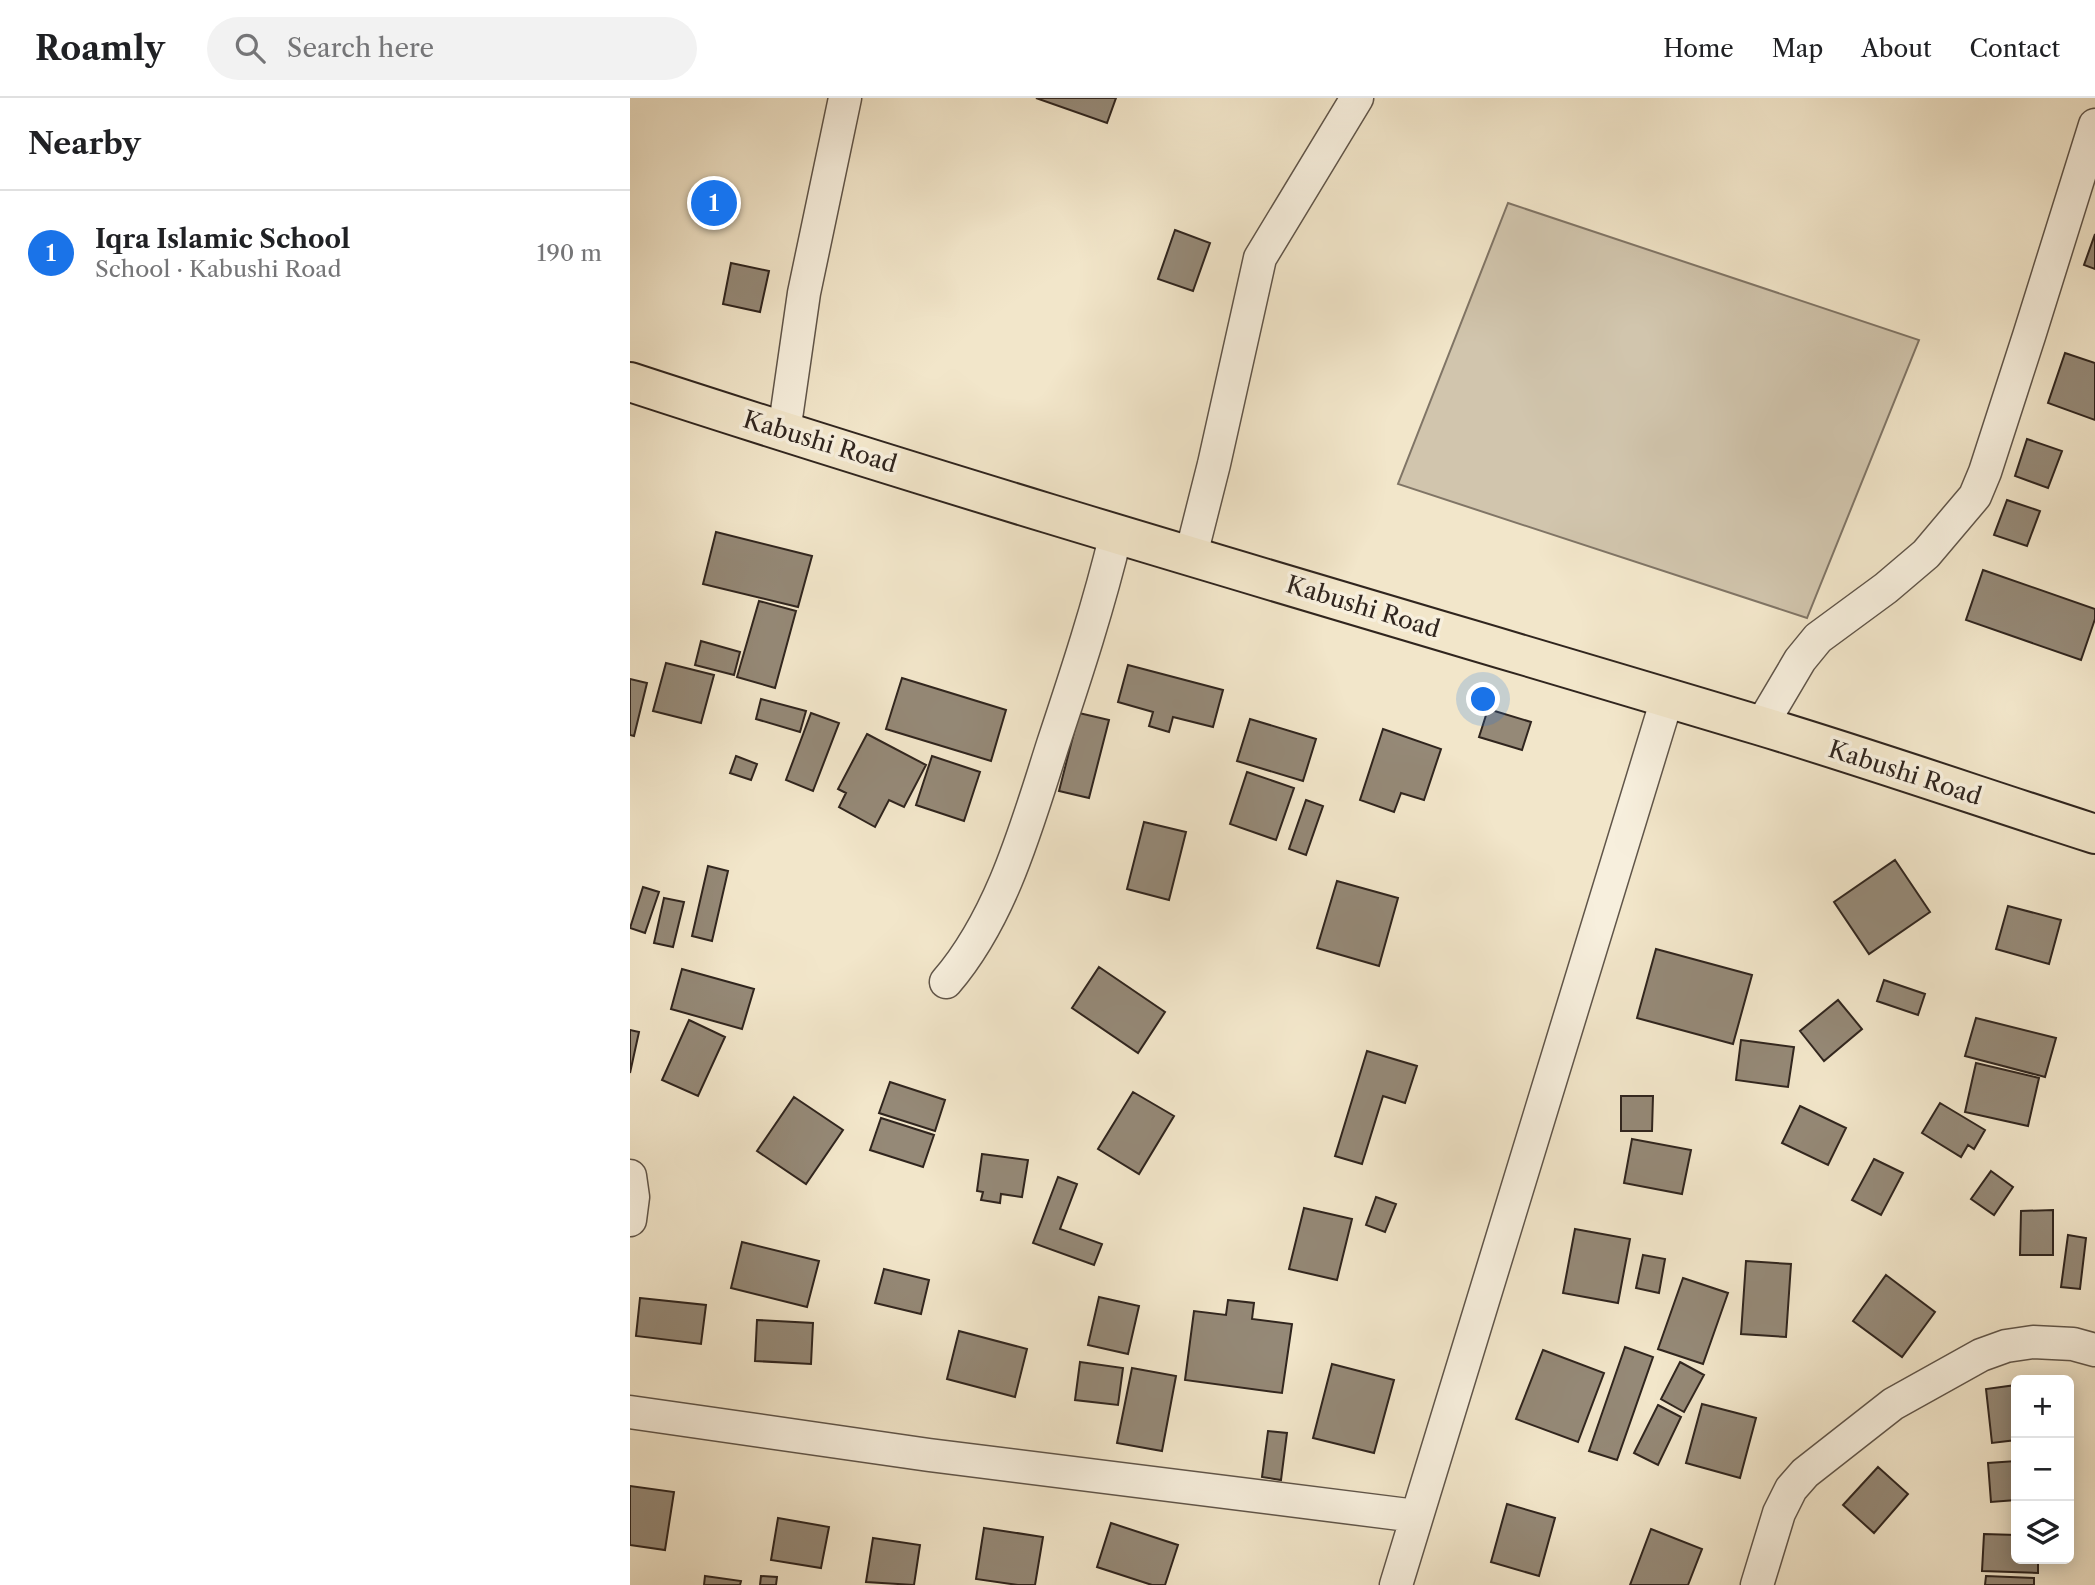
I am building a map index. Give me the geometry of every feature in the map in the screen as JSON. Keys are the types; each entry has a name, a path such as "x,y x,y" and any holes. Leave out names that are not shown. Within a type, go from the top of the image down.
{"main road":[{"name":"Kabushi Road","path":"630,382 1116,534 1761,726 2095,834"}],"street":[{"path":"784,432 802,304 845,98"},
{"path":"1191,555 1260,258 1357,98"},
{"path":"1761,726 1800,660 1818,638 1926,554 1975,496 2021,361 2095,125"},
{"path":"946,982 964,961 1009,876 1100,603 1116,534"},
{"path":"1396,1585 1667,699"},
{"path":"630,1176 633,1197 630,1220"},
{"path":"1757,1585 1779,1513 1791,1489 1805,1473 1893,1404 1981,1355 2006,1346 2033,1342 2073,1344 2095,1350"},
{"path":"630,1412 929,1455 1416,1516"}],"shaded area":[{"path":"1508,203 1919,340 1807,618 1398,484"}],"building":[{"path":"1036,98 1116,98 1107,123"},
{"path":"1175,230 1210,243 1193,291 1158,279"},
{"path":"2095,234 2095,269 2084,265"},
{"path":"731,263 769,271 760,312 723,304"},
{"path":"2065,353 2095,363 2095,420 2048,403"},
{"path":"2027,439 2062,451 2048,488 2015,476"},
{"path":"2007,500 2040,511 2027,546 1994,535"},
{"path":"716,532 812,556 798,607 703,584"},
{"path":"1983,570 2095,609 2095,619 2081,660 1966,620"},
{"path":"759,601 796,611 775,688 737,677"},
{"path":"701,641 740,652 734,675 695,665"},
{"path":"666,663 714,675 701,723 653,711"},
{"path":"1128,665 1223,690 1213,727 1173,717 1169,732 1149,726 1153,712 1118,702"},
{"path":"902,678 1006,710 991,761 886,729"},
{"path":"630,679 647,683 634,736 630,735"},
{"path":"761,699 806,711 800,732 756,719"},
{"path":"1488,709 1531,722 1522,750 1479,737"},
{"path":"811,713 839,723 813,791 786,780"},
{"path":"1079,713 1109,720 1089,798 1059,791"},
{"path":"1250,719 1316,739 1303,781 1237,761"},
{"path":"1383,729 1441,749 1424,800 1401,793 1394,812 1360,800"},
{"path":"867,734 926,765 904,807 889,800 875,827 839,807 846,793 838,789"},
{"path":"736,756 757,764 751,780 730,773"},
{"path":"932,756 980,772 964,821 916,805"},
{"path":"1247,772 1294,788 1276,840 1230,824"},
{"path":"1306,800 1323,806 1306,855 1289,849"},
{"path":"1144,822 1186,832 1169,900 1127,889"},
{"path":"1895,860 1930,912 1869,954 1834,902"},
{"path":"708,866 728,871 712,941 692,936"},
{"path":"1337,881 1398,898 1379,966 1317,948"},
{"path":"643,887 659,892 645,933 630,928"},
{"path":"664,898 684,902 673,947 654,943"},
{"path":"2008,906 2061,920 2049,964 1996,949"},
{"path":"1656,949 1752,975 1733,1044 1637,1018"},
{"path":"1099,967 1165,1012 1138,1053 1072,1008"},
{"path":"682,969 754,989 742,1029 671,1009"},
{"path":"1884,980 1925,994 1918,1015 1877,1001"},
{"path":"1838,1000 1862,1029 1824,1061 1800,1031"},
{"path":"1976,1018 2056,1038 2045,1077 1965,1056"},
{"path":"689,1020 725,1037 698,1096 662,1080"},
{"path":"630,1030 639,1032 630,1073"},
{"path":"1741,1040 1794,1047 1788,1087 1736,1080"},
{"path":"1367,1051 1417,1066 1405,1103 1383,1096 1362,1164 1335,1156"},
{"path":"1976,1063 2039,1078 2028,1126 1965,1112"},
{"path":"890,1082 945,1100 935,1131 879,1113"},
{"path":"1133,1092 1174,1116 1139,1174 1098,1149"},
{"path":"1621,1096 1653,1096 1652,1131 1621,1131"},
{"path":"794,1097 843,1130 806,1184 757,1151"},
{"path":"1940,1103 1985,1130 1974,1149 1968,1145 1961,1157 1922,1133"},
{"path":"1800,1106 1846,1128 1828,1165 1782,1143"},
{"path":"881,1118 934,1135 923,1167 870,1150"},
{"path":"1632,1139 1691,1150 1682,1194 1624,1183"},
{"path":"982,1154 1028,1160 1022,1197 1001,1194 1000,1203 981,1200 983,1192 977,1191"},
{"path":"1874,1159 1903,1173 1881,1215 1852,1200"},
{"path":"1991,1171 2013,1187 1994,1215 1971,1199"},
{"path":"1058,1177 1077,1184 1060,1229 1102,1244 1094,1265 1033,1243"},
{"path":"1376,1197 1396,1204 1385,1232 1366,1225"},
{"path":"1304,1208 1352,1219 1337,1280 1289,1269"},
{"path":"2053,1210 2053,1255 2020,1255 2021,1211"},
{"path":"1575,1229 1630,1239 1618,1303 1563,1293"},
{"path":"2068,1235 2086,1238 2080,1289 2061,1287"},
{"path":"742,1242 819,1261 807,1307 731,1288"},
{"path":"1643,1255 1665,1259 1659,1293 1636,1288"},
{"path":"1746,1261 1791,1264 1786,1337 1741,1334"},
{"path":"884,1269 929,1280 921,1314 875,1303"},
{"path":"1886,1275 1935,1312 1902,1357 1853,1321"},
{"path":"1683,1278 1728,1293 1703,1364 1658,1349"},
{"path":"1099,1297 1139,1306 1128,1354 1088,1345"},
{"path":"640,1298 706,1305 701,1344 636,1336"},
{"path":"1228,1300 1254,1303 1252,1319 1292,1324 1282,1393 1185,1380 1194,1311 1226,1315"},
{"path":"757,1320 813,1323 811,1364 755,1361"},
{"path":"959,1331 1027,1349 1015,1397 947,1379"},
{"path":"1625,1347 1653,1357 1617,1460 1589,1451"},
{"path":"1543,1350 1604,1373 1578,1442 1516,1419"},
{"path":"1080,1362 1123,1368 1118,1405 1075,1400"},
{"path":"1680,1362 1704,1375 1684,1412 1661,1399"},
{"path":"1332,1364 1394,1380 1374,1453 1313,1438"},
{"path":"1132,1368 1176,1376 1162,1451 1117,1443"},
{"path":"2011,1386 2011,1441 1992,1443 1986,1389"},
{"path":"1702,1404 1756,1418 1740,1478 1686,1463"},
{"path":"1658,1405 1681,1417 1658,1465 1634,1453"},
{"path":"1268,1431 1287,1433 1281,1480 1262,1477"},
{"path":"2011,1461 2011,1500 1991,1502 1988,1463"},
{"path":"1878,1467 1908,1494 1874,1533 1843,1505"},
{"path":"630,1486 674,1492 665,1550 630,1545"},
{"path":"1507,1504 1555,1518 1539,1576 1491,1562"},
{"path":"778,1518 829,1527 821,1568 771,1560"},
{"path":"1111,1523 1178,1545 1165,1585 1152,1585 1097,1567"},
{"path":"984,1528 1043,1537 1035,1585 976,1579"},
{"path":"1651,1529 1702,1549 1688,1585 1630,1585"},
{"path":"1984,1534 2011,1535 2011,1564 2038,1564 2038,1573 1982,1571"},
{"path":"873,1538 920,1545 914,1585 866,1582"},
{"path":"705,1576 741,1581 740,1585 704,1585"},
{"path":"761,1576 777,1577 776,1585 760,1585"},
{"path":"1986,1576 2034,1578 2034,1585 1985,1585"}],"place":[{"name":"Iqra Islamic School","path":"714,203"}]}
